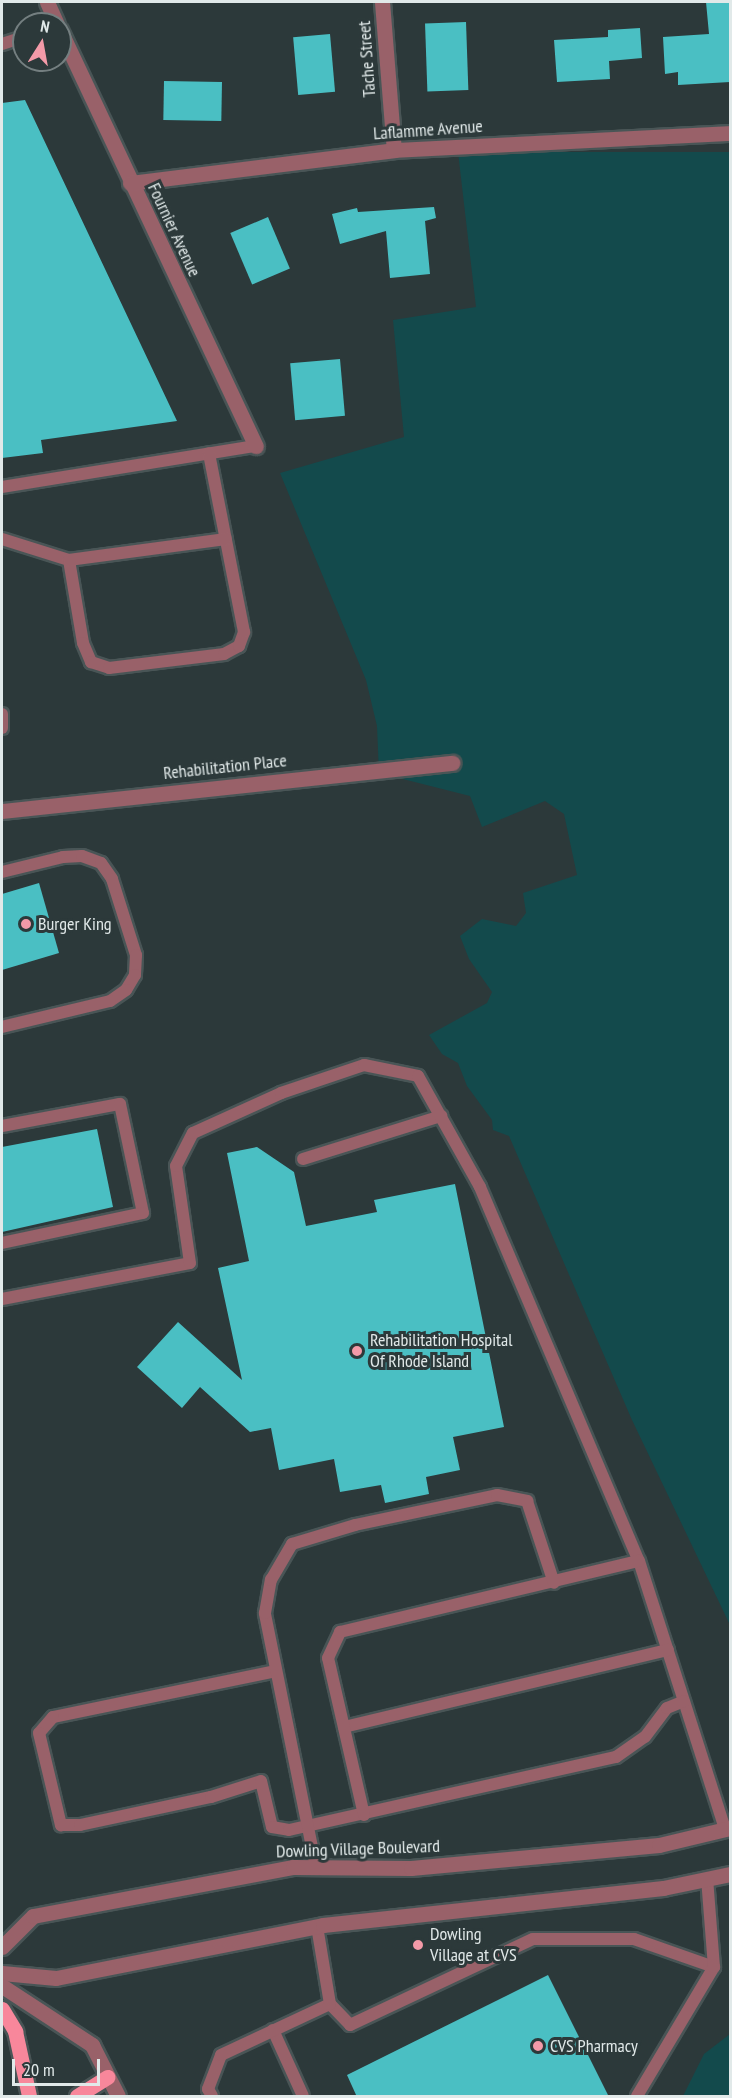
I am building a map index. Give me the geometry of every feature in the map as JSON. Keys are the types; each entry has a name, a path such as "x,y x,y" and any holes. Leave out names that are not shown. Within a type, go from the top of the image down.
{"main road":[{"path":"2,2008 15,2031 29,2097"},
{"path":"77,2097 108,2078"}],"street":[{"name":"Tache Street","path":"382,2 394,150"},
{"name":"Fournier Avenue","path":"72,56 256,446"},
{"name":"Laflamme Avenue","path":"130,183 394,150 730,133"},
{"name":"Rehabilitation Place","path":"2,811 452,763"},
{"name":"Dowling Village Boulevard","path":"2,1947 33,1916 293,1867 434,1866 659,1845 728,1829"},
{"path":"2,1973 56,1978 317,1926 663,1888 730,1875"},
{"path":"2,1986 92,2045 118,2097"}],"lane":[{"path":"2,487 256,446"},
{"path":"69,560 83,644 92,662 109,668 224,654 238,646 244,632 209,453"},
{"path":"2,539 69,560 226,539"},
{"path":"2,714 2,728"},
{"path":"2,872 63,857 82,856 101,863 112,879 136,955 135,975 126,990 110,1001 2,1027"},
{"path":"2,1299 190,1263 176,1166 193,1133 281,1094 364,1065 418,1076 480,1186 639,1561 728,1829"},
{"path":"2,1126 120,1104 143,1213 2,1243"},
{"path":"303,1159 441,1116"},
{"path":"316,1867 265,1613 271,1580 292,1544 355,1525 497,1495 527,1501 554,1583"},
{"path":"364,1815 328,1658 340,1632 639,1561"},
{"path":"344,1727 668,1650"},
{"path":"276,1671 53,1717 39,1733 62,1825 80,1826 200,1799 261,1781 272,1827 288,1830 364,1815 616,1757 645,1737 667,1708 684,1701"},
{"path":"637,2097 714,1967 707,1879"},
{"path":"317,1926 330,2004 350,2025 533,1939 634,1939 714,1967"},
{"path":"212,2097 208,2089 221,2055 330,2004"},
{"path":"273,2030 303,2097"}],"shaded area":[{"path":"458,152 730,152 730,1625 632,1420 509,1136 493,1130 492,1120 467,1086 458,1063 442,1054 429,1035 487,1003 492,992 469,959 460,936 482,919 516,926 526,913 523,893 577,875 564,814 545,801 482,827 470,796 379,773 377,726 366,680 280,473 404,437 393,320 476,307"},
{"path":"730,2034 730,2096 683,2096 704,2054"}],"building":[{"path":"706,2 730,2 730,82 678,85 678,72 665,74 663,37 709,34"},
{"path":"466,22 468,90 427,91 425,23"},
{"path":"640,28 642,58 609,61 610,79 557,82 554,40 608,37 608,30"},
{"path":"330,34 335,92 298,95 293,37"},
{"path":"164,81 222,82 221,121 163,120"},
{"path":"25,100 177,421 41,440 43,453 2,458 2,103"},
{"path":"434,207 436,218 425,221 430,274 390,278 386,231 340,244 332,214 357,208 358,212"},
{"path":"268,217 290,269 252,285 230,233"},
{"path":"340,359 345,416 295,420 290,363"},
{"name":"Burger King","path":"39,883 59,953 2,970 2,894"},
{"path":"97,1129 113,1207 2,1232 2,1147"},
{"path":"257,1147 294,1172 306,1226 377,1212 374,1200 455,1184 504,1427 453,1437 460,1470 426,1477 429,1494 385,1503 381,1485 340,1492 334,1459 279,1470 271,1428 250,1432 200,1387 182,1408 137,1367 178,1322 242,1380 218,1268 249,1261 227,1153"},
{"name":"CVS Pharmacy","path":"548,1975 609,2097 357,2097 347,2075"}],"place":[{"name":"Burger King","path":"26,924"},
{"name":"Rehabilitation Hospital Of Rhode Island","path":"357,1351"},
{"name":"Dowling Village at CVS","path":"418,1945"},
{"name":"CVS Pharmacy","path":"538,2046"}]}
